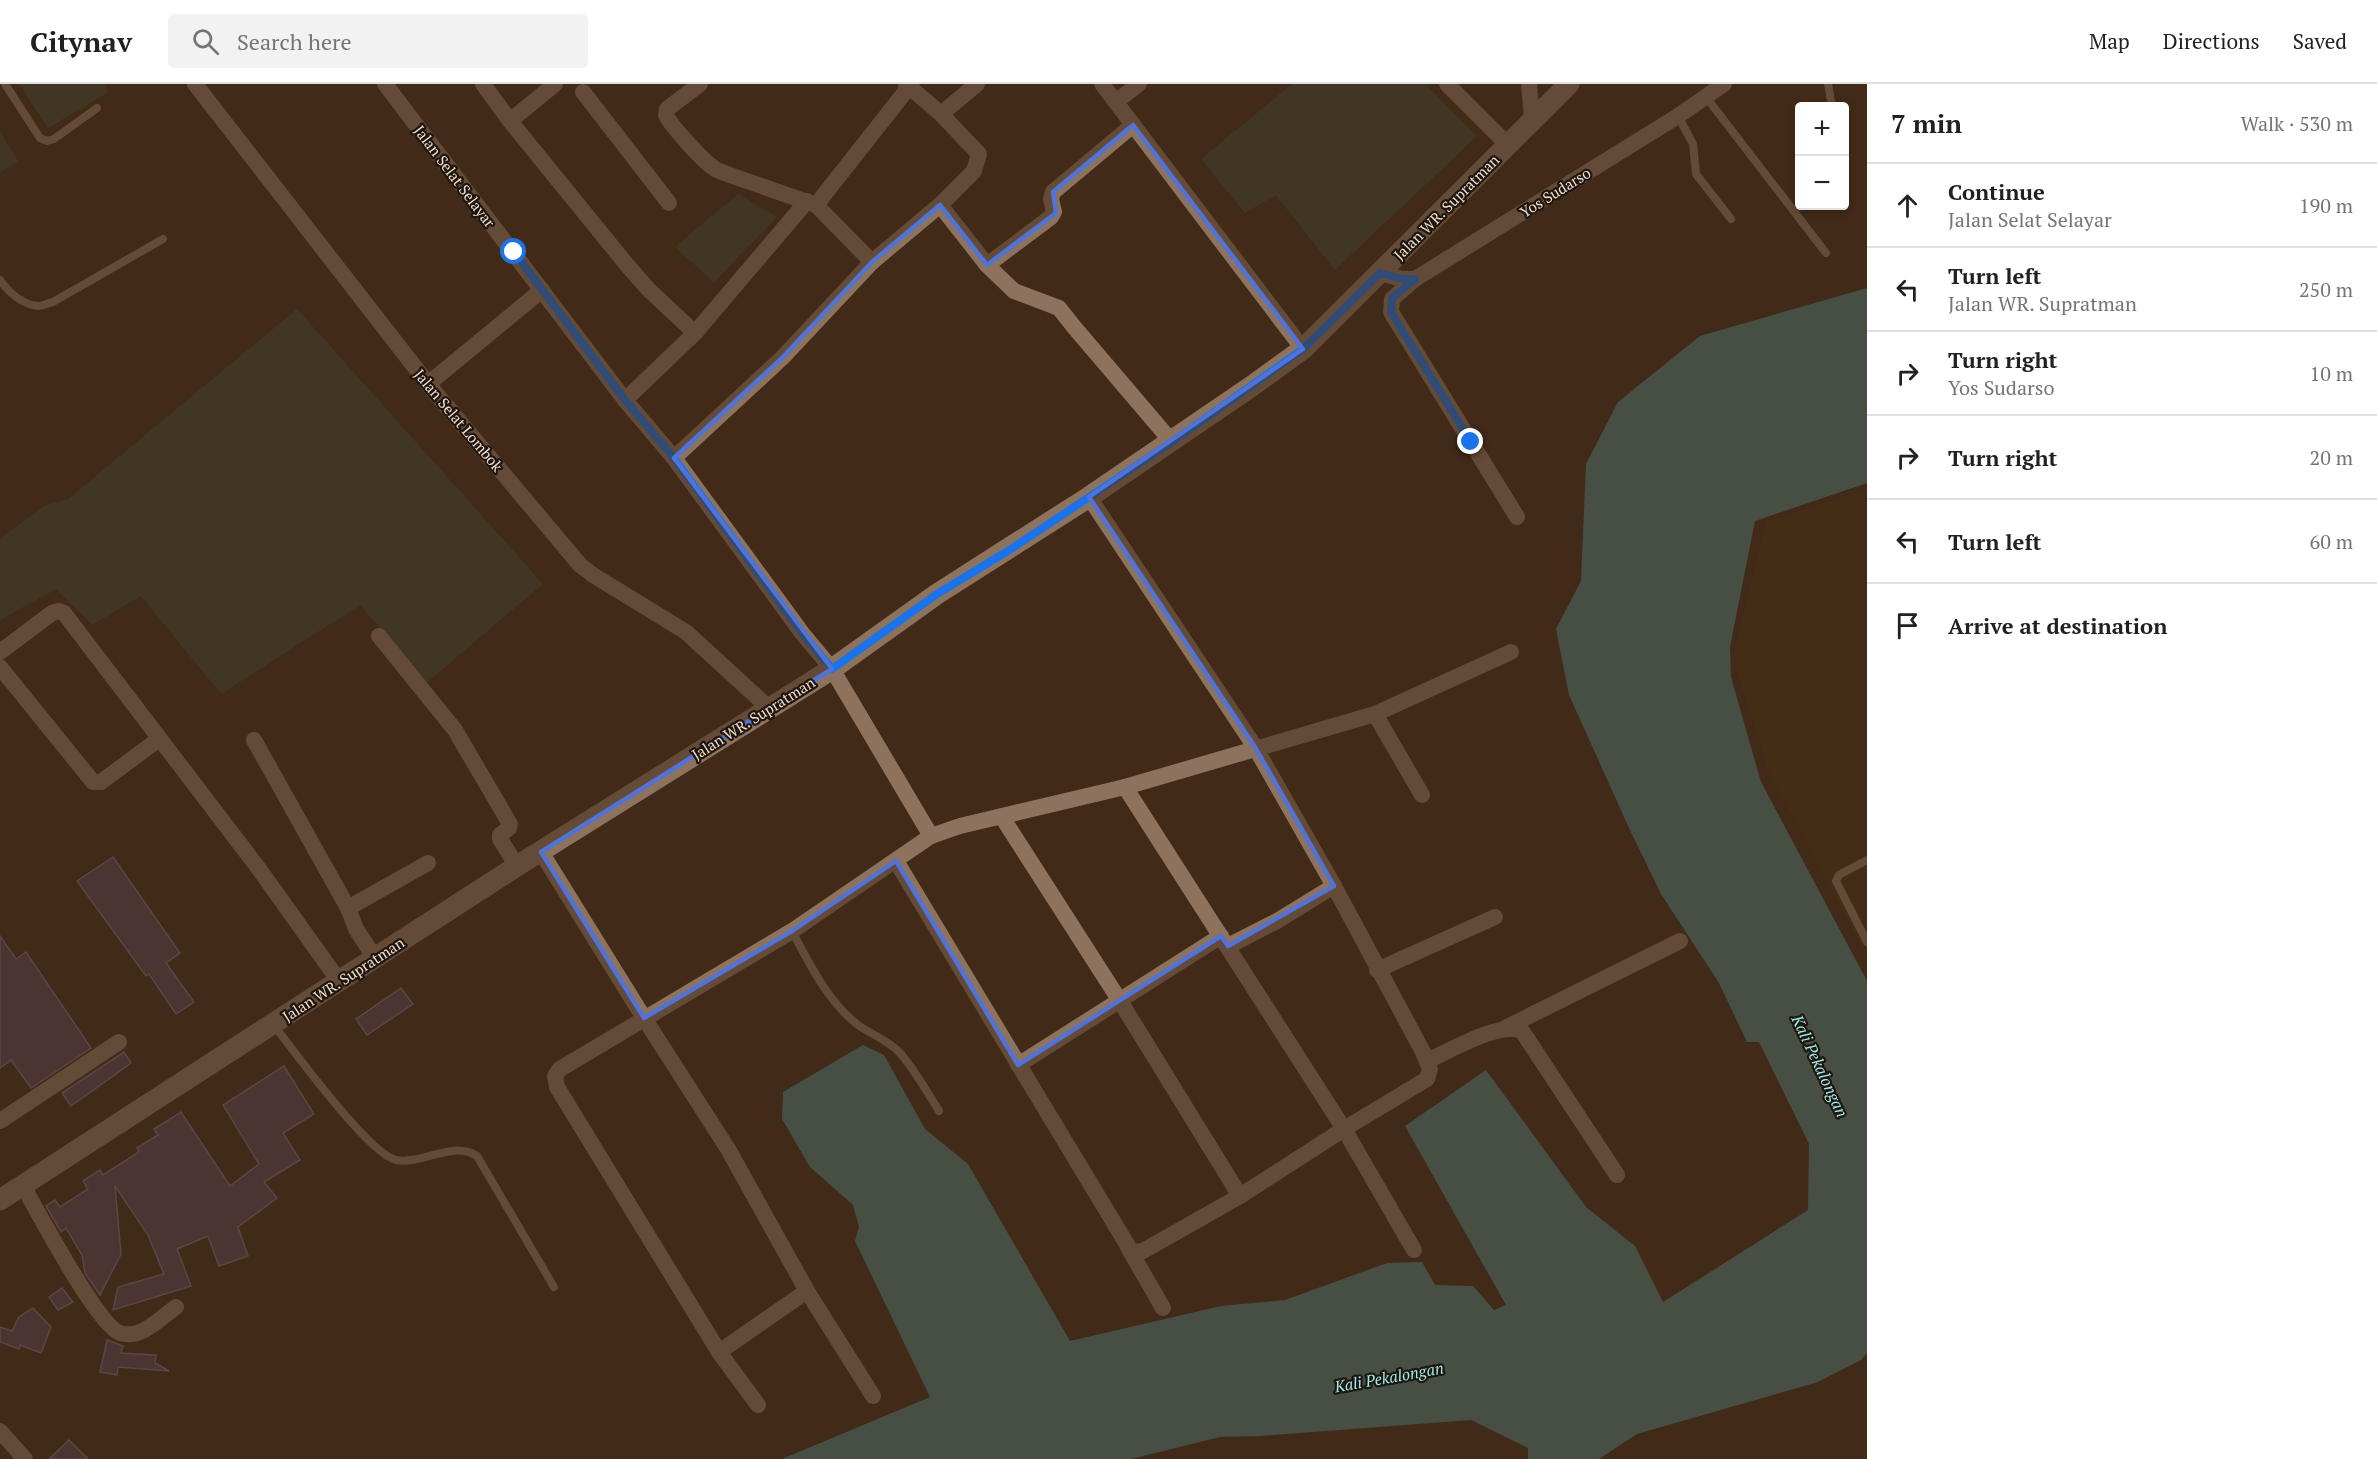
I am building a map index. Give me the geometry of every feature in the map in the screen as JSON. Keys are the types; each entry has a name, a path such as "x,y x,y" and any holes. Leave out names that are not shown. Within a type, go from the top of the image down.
{"street":[{"name":"Jalan Selat Lombok","path":"195,84 428,384 580,565 686,632 769,708"},
{"name":"Jalan Selat Selayar","path":"385,84 625,400 674,458 802,633 828,664 931,836"},
{"path":"483,84 627,266 695,333"},
{"path":"510,121 555,84"},
{"path":"700,84 667,109 666,115 671,124 714,168 811,203 872,262"},
{"path":"941,114 977,84"},
{"path":"1102,84 1303,349"},
{"path":"1117,101 1138,84"},
{"path":"1447,84 1508,146"},
{"path":"1529,84 1532,119"},
{"name":"Jalan WR. Supratman","path":"0,1200 273,1024 330,969 370,952 508,852 541,852 769,708 828,664 1172,442 1303,349 1569,84"},
{"name":"Yos Sudarso","path":"1517,517 1391,312 1392,298 1415,279 1678,116 1724,84"},
{"path":"625,400 695,333 811,203 907,86 941,114 979,154 974,171 940,206 872,262 782,358 674,458"},
{"path":"584,87 669,203"},
{"path":"987,265 1051,217 1054,212 1051,199 1053,192 1133,125"},
{"path":"940,206 987,265 1017,293 1047,303 1063,312 1172,442"},
{"path":"1380,273 1402,279 1415,279"},
{"path":"428,384 542,290"},
{"path":"1089,497 1255,747 1334,886 1427,1061 1430,1072 1425,1082 1344,1129 1240,1196 1143,1251 1137,1252 1129,1249"},
{"path":"0,652 52,613 61,612 67,617 259,869 330,969"},
{"path":"379,636 455,730 508,819 510,827 500,835 508,852"},
{"path":"758,1405 718,1352 617,1188 555,1082 556,1074 560,1069 792,931 931,836 960,826 1125,787 1255,747 1375,714 1511,652"},
{"path":"0,667 93,782 101,782 159,739"},
{"path":"1375,714 1422,795"},
{"path":"254,740 348,908 356,929 370,952"},
{"path":"1125,787 1344,1129 1414,1250"},
{"path":"1002,817 1120,1001 1240,1196"},
{"path":"541,852 728,1149 807,1291 873,1396"},
{"path":"896,861 1163,1308"},
{"path":"348,908 428,863"},
{"path":"1018,1065 1120,1001 1225,941 1277,921 1334,886"},
{"path":"1377,970 1495,917"},
{"path":"1427,1061 1504,1028 1680,941"},
{"path":"1504,1028 1516,1028 1526,1034 1617,1175"},
{"path":"0,1121 119,1042"},
{"path":"22,1184 96,1309 113,1329 120,1333 139,1332 176,1307"},
{"path":"718,1352 807,1291"},
{"path":"0,1431 25,1459"}],"lane":[{"path":"5,84 40,138 47,141 54,139 97,108"},
{"path":"1828,84 1831,102"},
{"path":"1706,97 1826,253"},
{"path":"1678,116 1693,144 1696,174 1731,219"},
{"path":"0,280 6,290 24,301 38,306 53,303 163,238"},
{"path":"1867,860 1839,875 1836,881 1867,942"},
{"path":"792,931 812,969 836,1001 858,1024 888,1042 899,1052 939,1111"},
{"path":"273,1024 338,1107 387,1156 395,1160 410,1160 457,1151 477,1156 554,1287"}],"highlighted area":[{"path":"1133,125 1303,349 1089,497 1255,747 1334,886 1228,946 1221,936 1018,1065 896,861 792,931 644,1018 541,852 832,669 674,458 782,358 872,262 940,205 987,265 1056,213 1053,192"}],"shaded area":[{"path":"1867,489 1867,956 1769,772 1733,659 1766,521"}],"green space":[{"path":"19,84 104,84 109,92 48,128"},
{"path":"1292,84 1425,84 1477,136 1335,270 1276,195 1245,213 1201,159"},
{"path":"0,132 18,161 0,172"},
{"path":"738,194 777,217 714,282 675,247"},
{"path":"297,309 543,584 427,682 360,605 221,694 141,596 92,625 56,589 0,620 0,538 46,505 67,500"}],"water":[{"name":"Kali Pekalongan","path":"1867,288 1867,483 1755,521 1730,647 1731,677 1761,782 1867,981 1867,1353 1861,1360 1818,1382 1637,1434 1599,1459 1528,1459 1528,1448 1471,1420 1220,1437 1131,1459 782,1459 930,1397 855,1241 859,1227 853,1205 810,1167 782,1119 783,1092 863,1045 884,1055 925,1129 968,1164 1070,1341 1221,1306 1285,1300 1387,1263 1422,1262 1435,1285 1473,1286 1494,1310 1506,1305 1405,1126 1486,1070 1586,1207 1635,1246 1663,1302 1808,1210 1809,1144 1759,1042 1747,1042 1719,983 1661,894 1569,695 1556,629 1581,581 1586,464 1618,402 1700,336"}],"building":[{"path":"113,857 180,953 166,963 194,1002 176,1014 149,974 146,976 77,881"},
{"path":"0,936 16,959 26,952 91,1048 31,1088 11,1060 0,1068"},
{"path":"401,988 413,1004 367,1035 356,1019"},
{"path":"124,1052 131,1063 71,1106 62,1093"},
{"path":"284,1066 314,1114 283,1133 300,1160 264,1182 277,1198 238,1227 248,1256 219,1266 208,1236 177,1249 191,1286 113,1310 118,1287 164,1274 148,1235 115,1186 121,1254 100,1295 85,1273 82,1255 66,1228 61,1232 46,1206 55,1200 60,1207 88,1189 83,1181 100,1170 103,1175 139,1152 137,1148 158,1135 154,1129 181,1112 230,1186 259,1164 223,1105"},
{"path":"62,1288 73,1302 58,1310 49,1297"},
{"path":"33,1308 51,1327 41,1353 20,1345 19,1349 0,1342 0,1327 12,1331 19,1317"},
{"path":"107,1340 123,1346 121,1353 156,1355 155,1363 169,1371 118,1367 117,1375 100,1372"},
{"path":"69,1440 88,1459 49,1459"}],"route":[{"path":"514,252 625,400 674,458 802,633 832,669 937,594 1011,549 1172,442 1303,349 1380,273 1396,278 1415,279 1394,295 1390,303 1391,312 1471,442"}]}
